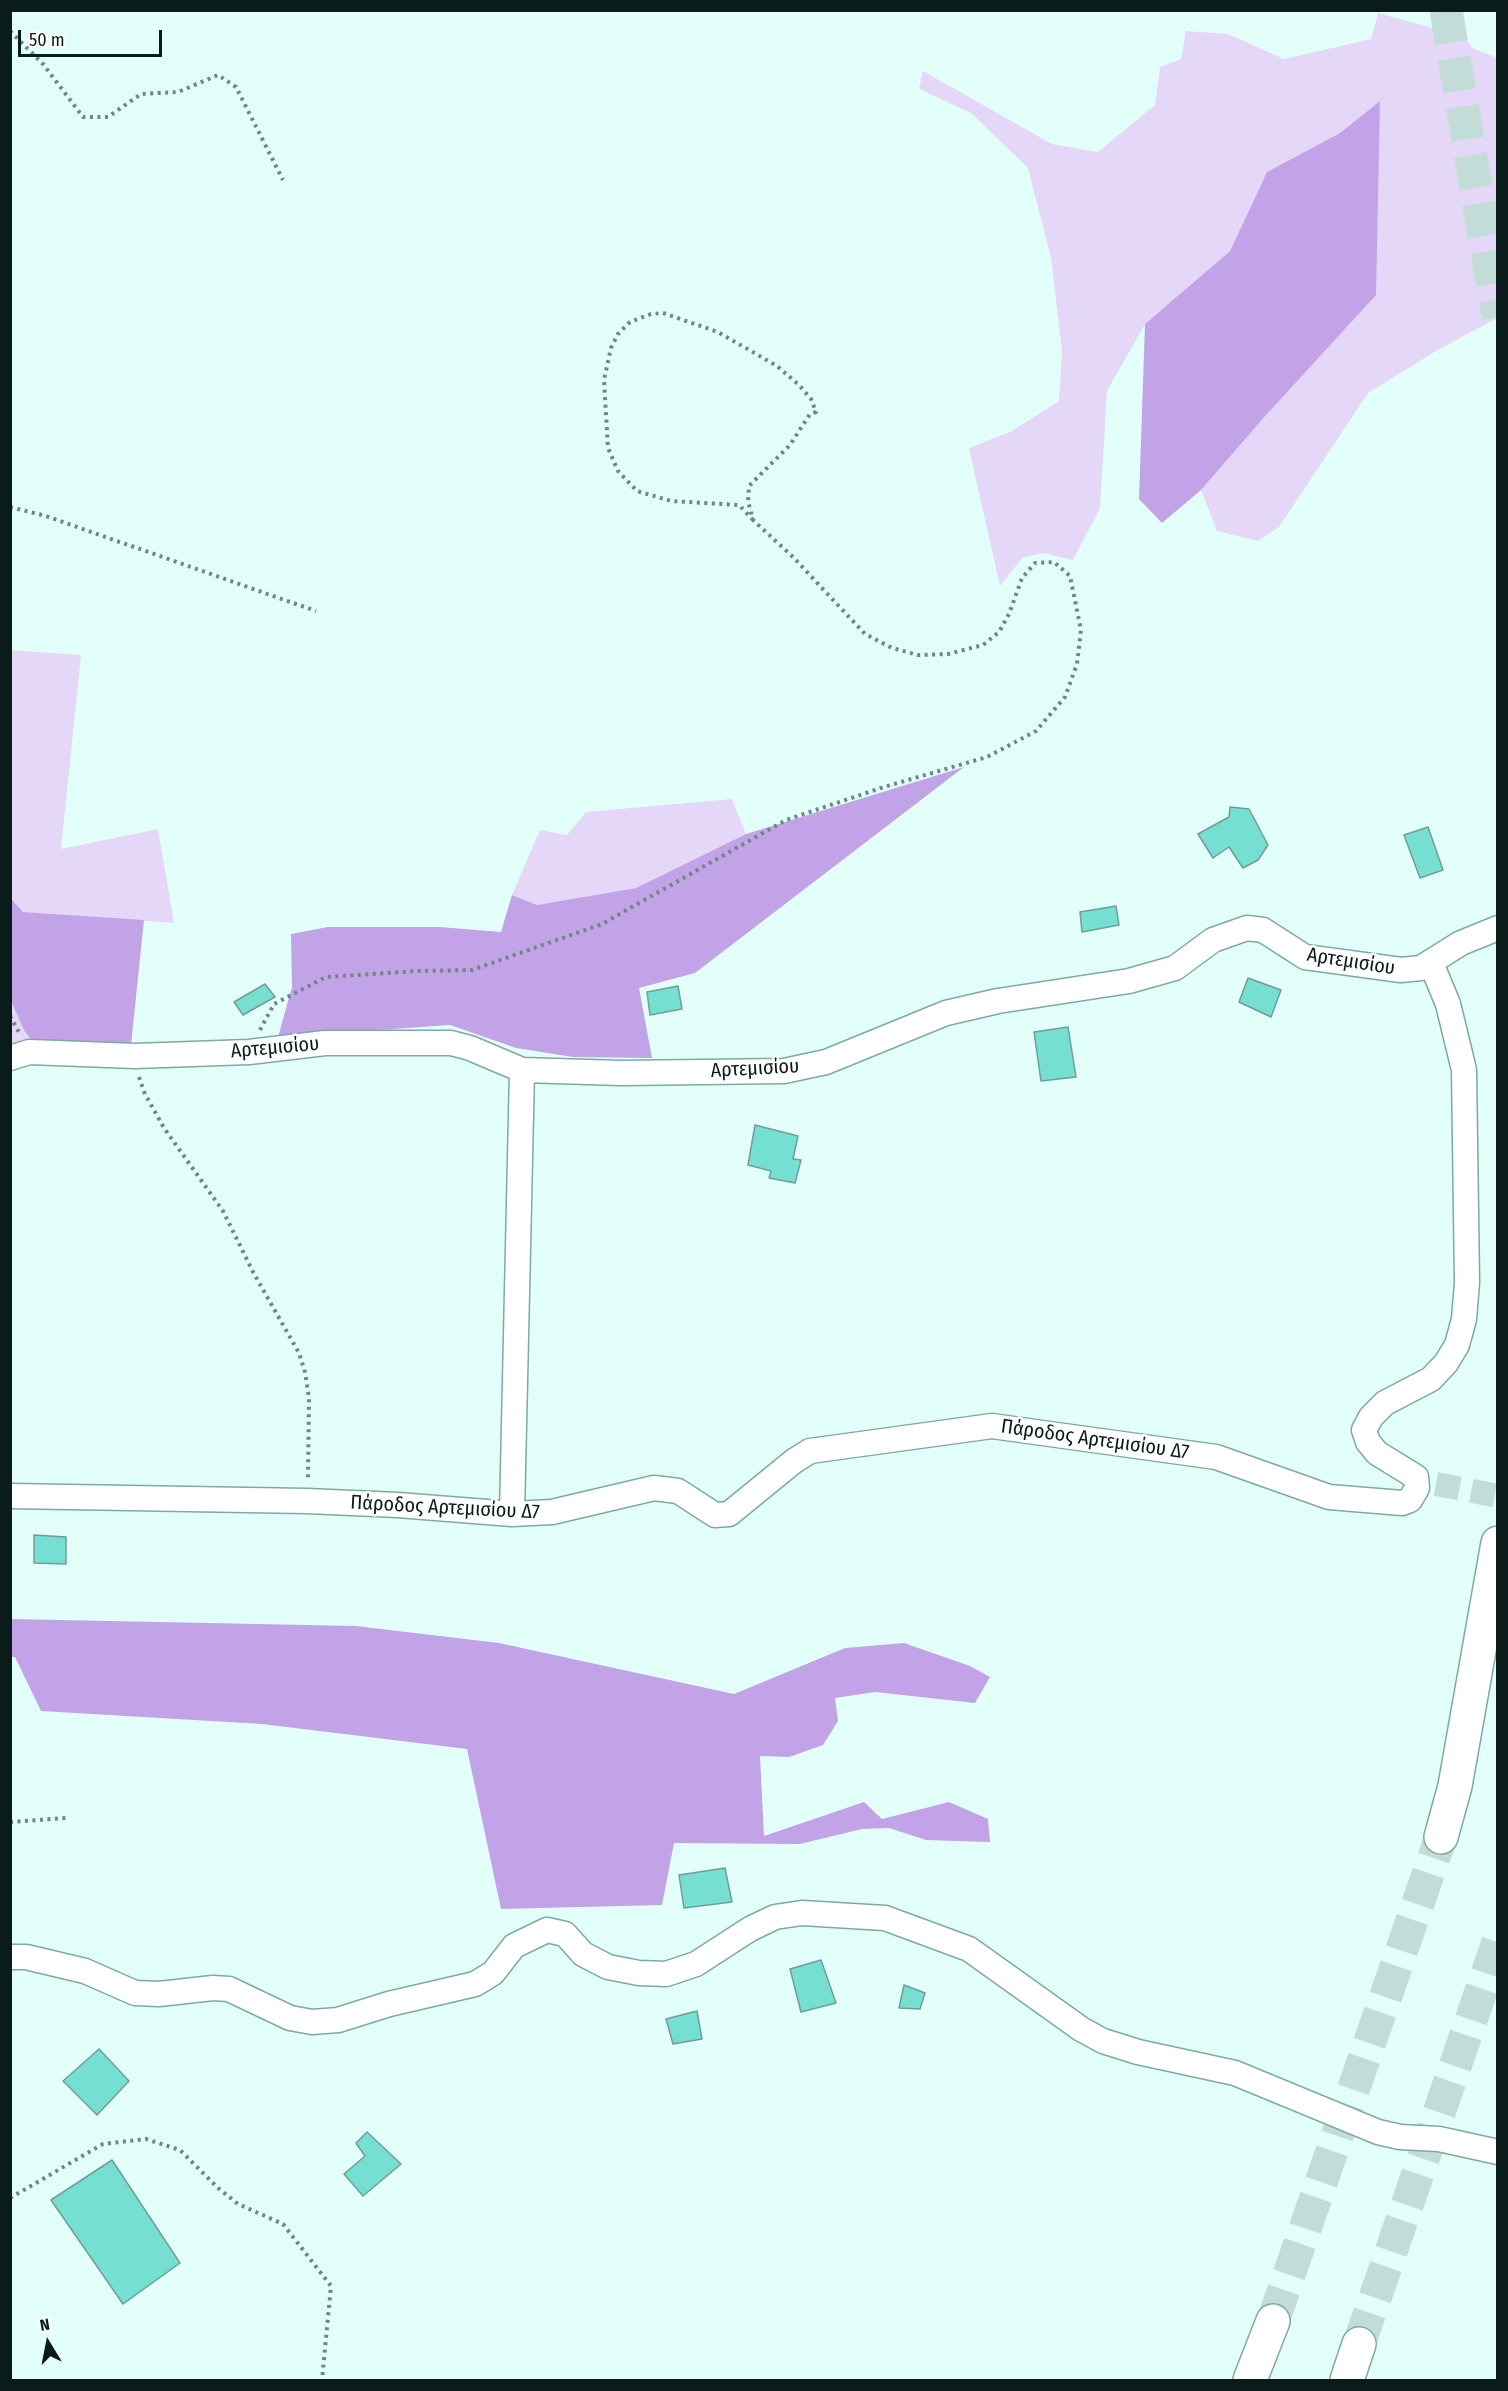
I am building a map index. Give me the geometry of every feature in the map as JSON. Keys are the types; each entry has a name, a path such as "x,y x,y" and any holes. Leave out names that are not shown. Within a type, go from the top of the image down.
{"highway":[{"path":"1441,1837 1455,1786 1497,1543"},
{"path":"1251,2380 1273,2321"},
{"path":"1347,2380 1359,2344"}],"street":[{"name":"Αρτεμισίου","path":"10,1058 29,1052 135,1056 249,1052 325,1043 451,1043 470,1048 522,1070 621,1073 784,1071 826,1062 946,1013 998,1001 1129,981 1175,968 1213,940 1247,928 1263,930 1293,952 1320,961 1401,970 1421,969 1461,943 1497,928"},
{"name":"Πάροδος Αρτεμισίου Δ7","path":"10,1496 307,1501 512,1514 552,1512 654,1488 678,1491 715,1515 729,1514 794,1461 810,1451 992,1426 1216,1457 1329,1497 1402,1503 1410,1500 1417,1488 1426,1480 1377,1453 1368,1442 1364,1430 1371,1417 1385,1403 1431,1379 1446,1363 1457,1345 1464,1319 1467,1283 1464,1071 1448,1004 1431,963"},
{"path":"512,1514 522,1070"},
{"path":"10,1957 26,1957 86,1971 135,1993 159,1994 213,1988 229,1989 290,2018 312,2022 338,2020 389,2004 475,1984 493,1973 514,1946 547,1930 565,1934 583,1954 608,1967 639,1973 666,1974 696,1964 750,1929 775,1917 802,1913 885,1918 969,1949 1081,2029 1103,2041 1138,2052 1235,2073 1378,2132 1400,2137 1439,2139 1497,2152"}],"path":[{"path":"10,31 43,64 83,117 108,117 141,94 178,92 218,75 236,87 283,180"},
{"path":"249,1052 274,1004 326,977 405,971 472,970 603,924 786,820 884,787 987,757 1036,731 1065,697 1077,664 1081,630 1070,576 1054,562 1035,563 1022,578 999,632 983,645 948,654 918,655 892,648 866,634 793,557 753,520 739,506 671,501 636,491 618,471 608,448 604,380 611,348 618,334 630,322 651,314 663,313 718,332 777,366 811,399 816,412 810,414 790,444 749,486 748,501 753,520"},
{"path":"10,507 46,516 315,611"},
{"path":"135,1056 141,1082 152,1108 223,1211 299,1353 309,1398 307,1501"},
{"path":"10,1822 66,1818"},
{"path":"10,2198 103,2144 129,2139 146,2139 180,2150 218,2188 238,2204 283,2224 331,2286 322,2380"}],"shaded area":[{"path":"1378,13 1465,37 1472,48 1497,58 1497,318 1436,351 1368,393 1279,527 1258,541 1217,531 1201,490 1267,414 1380,101 1340,133 1267,172 1230,251 1145,324 1107,391 1100,508 1073,560 1043,553 1022,558 1000,586 969,448 1012,431 1059,401 1062,351 1051,258 1028,168 971,113 919,89 923,71 1052,144 1098,152 1155,105 1160,67 1181,59 1186,31 1228,34 1284,59 1371,39"},
{"path":"1380,101 1376,295 1201,490 1162,523 1139,499 1145,324 1230,251 1267,172 1340,133"},
{"path":"10,650 81,655 61,849 158,829 174,923 23,912 11,897"},
{"path":"964,767 695,973 639,988 652,1058 573,1057 516,1048 450,1025 278,1037 292,987 291,934 328,927 440,927 501,932 512,895 537,905 636,888 746,834"},
{"path":"732,799 746,834 636,888 537,905 512,895 540,830 567,835 586,812"},
{"path":"10,897 23,912 144,920 131,1045 36,1047 24,1030 11,1001"},
{"path":"11,1001 24,1030 36,1047 11,1052"},
{"path":"11,1619 356,1626 499,1643 734,1694 845,1648 904,1643 970,1666 990,1677 975,1703 875,1692 835,1698 838,1721 823,1745 789,1757 760,1756 764,1836 864,1802 882,1819 949,1802 988,1819 990,1842 926,1840 889,1828 862,1829 800,1844 674,1843 662,1905 501,1909 467,1749 262,1724 41,1711 15,1657 11,1657"}],"building":[{"path":"1230,807 1249,809 1268,845 1258,860 1243,868 1229,847 1213,858 1198,834 1229,817"},
{"path":"1428,827 1443,870 1420,878 1404,835"},
{"path":"1116,906 1119,925 1082,932 1080,912"},
{"path":"1248,978 1281,990 1271,1017 1239,1002"},
{"path":"265,984 275,997 243,1015 234,1002"},
{"path":"678,986 682,1009 650,1015 647,992"},
{"path":"1068,1027 1076,1077 1041,1081 1034,1032"},
{"path":"755,1125 798,1136 793,1159 801,1160 795,1183 769,1178 771,1171 748,1165"},
{"path":"34,1535 66,1537 66,1564 34,1563"},
{"path":"725,1868 732,1902 684,1908 679,1875"},
{"path":"821,1960 836,2003 801,2012 790,1969"},
{"path":"904,1985 925,1993 920,2009 899,2008"},
{"path":"697,2011 702,2039 673,2044 666,2019"},
{"path":"99,2049 129,2081 97,2115 63,2081"},
{"path":"367,2132 401,2164 363,2196 344,2174 365,2156 356,2143"},
{"path":"112,2160 180,2263 123,2304 51,2200"}],"tunnel":[{"path":"1446,10 1498,317"},
{"path":"1436,1484 1498,1496"},
{"path":"1273,2321 1441,1837"},
{"path":"1359,2344 1498,1942"}]}
